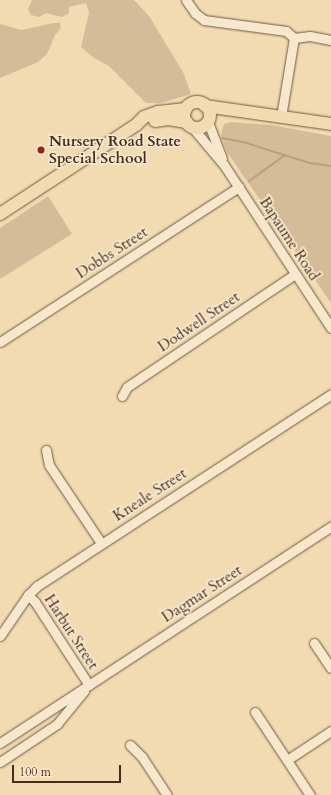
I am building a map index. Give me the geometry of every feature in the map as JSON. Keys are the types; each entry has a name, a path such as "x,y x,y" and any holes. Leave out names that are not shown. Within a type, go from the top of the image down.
{"main road":[{"path":"0,214 136,125 150,114 186,109 193,104 331,124"},
{"path":"205,106 210,112 209,120"},
{"path":"186,109 185,117 189,125"},
{"path":"136,125 159,120 199,128 209,120 238,111"}],"street":[{"path":"186,0 195,13 204,20 286,31 294,38 310,36 331,40"},
{"path":"281,117 294,38"},
{"name":"Bapaume Road","path":"209,120 224,165"},
{"name":"Bapaume Road","path":"189,125 224,165 331,328"},
{"name":"Dobbs Street","path":"0,342 239,187"},
{"name":"Dodwell Street","path":"122,396 127,387 296,274"},
{"name":"Kneale Street","path":"0,636 28,595 37,586 331,394"},
{"path":"46,450 48,463 101,543"},
{"name":"Dagmar Street","path":"0,743 331,526"},
{"name":"Harbut Street","path":"28,595 35,602 89,685"},
{"path":"314,643 331,668"},
{"name":"Dagmar Street","path":"0,762 57,724 89,685"},
{"path":"255,712 310,795"},
{"path":"287,760 331,731"},
{"path":"130,745 142,757 167,795"}],"shaded area":[{"path":"32,0 134,0 149,16 184,74 191,94 161,103 146,103 109,66 94,58 81,47 89,13 86,3 69,7 69,13 62,17 46,13 39,17 31,15 28,9"},
{"path":"60,23 61,28 55,35 47,54 38,62 0,78 0,24 21,30"},
{"path":"231,122 271,125 331,136 331,303 227,152 221,135 224,124"},
{"path":"48,196 72,234 0,279 0,228"}],"waterway":[{"path":"222,138 243,142 310,163 331,166"},
{"path":"249,181 285,155"}],"place":[{"name":"Nursery Road State Special School","path":"41,150"}]}
